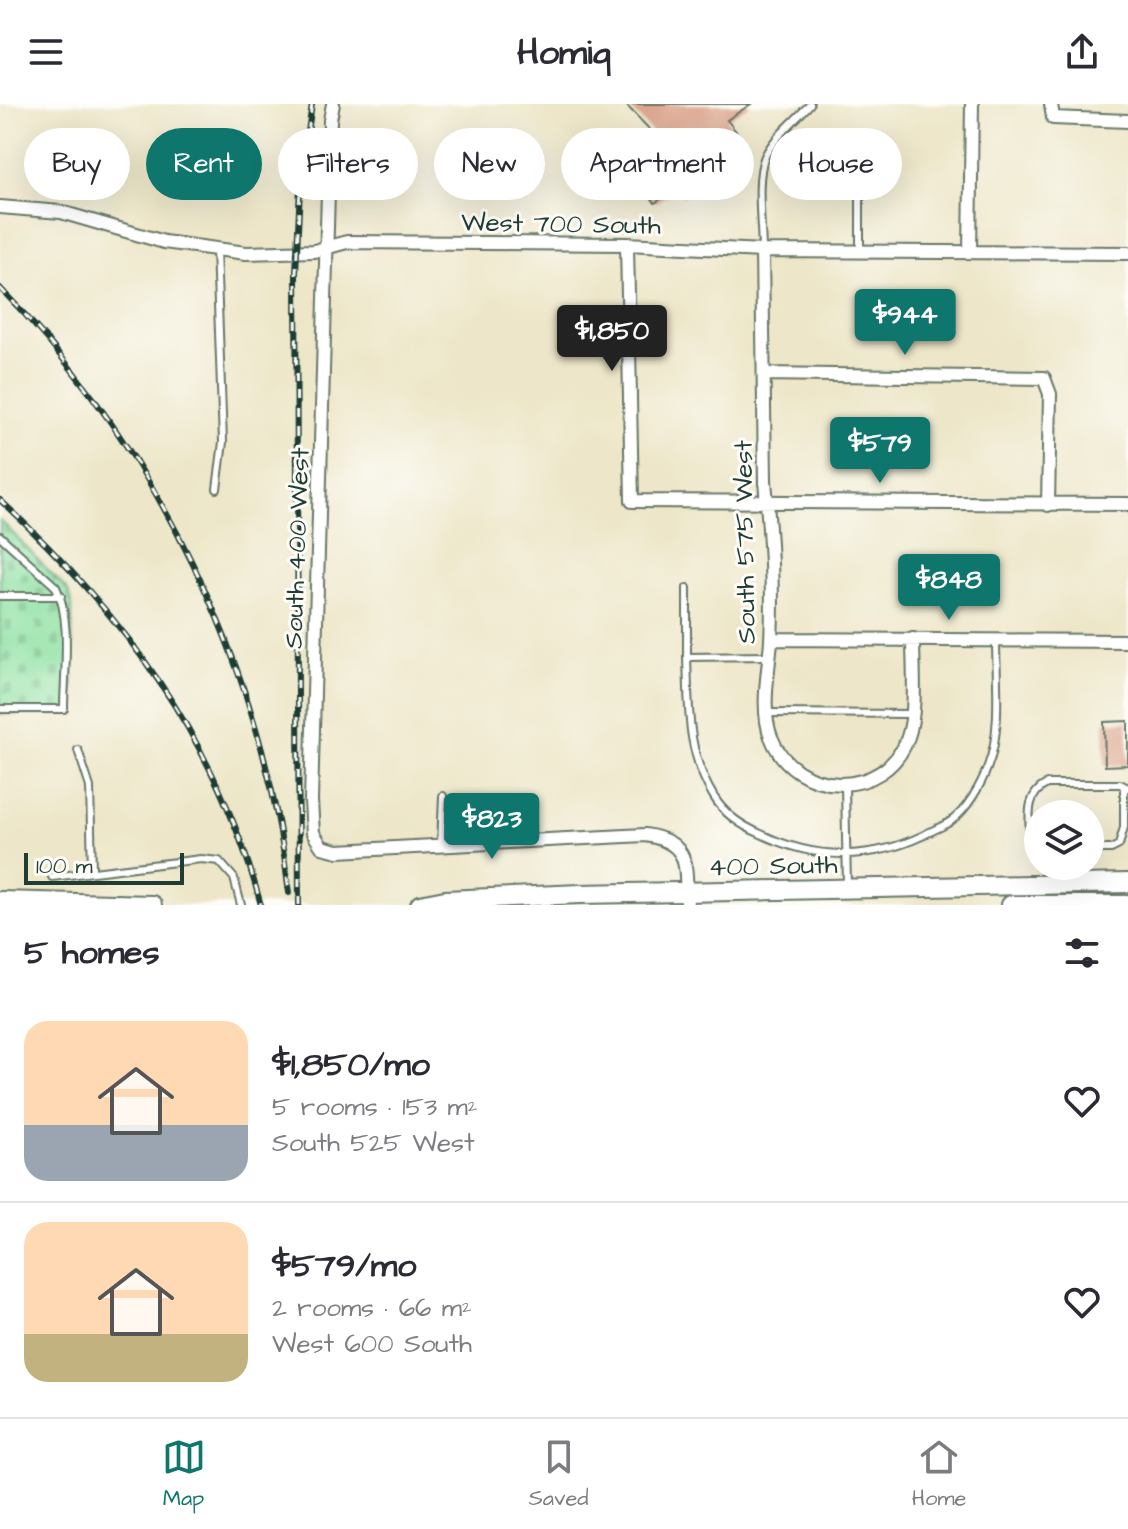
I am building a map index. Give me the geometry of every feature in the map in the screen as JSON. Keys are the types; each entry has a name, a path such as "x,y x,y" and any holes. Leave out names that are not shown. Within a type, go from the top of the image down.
{"main road":[{"name":"400 South","path":"420,905 484,898 687,899 847,889 1128,883"},
{"path":"0,901 152,905"},
{"path":"1011,905 1128,905"}],"street":[{"name":"South 400 West","path":"333,104 326,246 311,801 313,833 322,847 338,851 441,846"},
{"path":"970,252 972,104"},
{"path":"1051,104 1053,118 1128,121"},
{"name":"West 700 South","path":"0,207 61,212 164,242 246,253 314,251 347,242 627,244 762,251 1128,253"},
{"path":"627,244 632,501 1128,504"},
{"name":"South 575 West","path":"762,251 771,639 766,713 772,740 793,769 818,781 845,785"},
{"path":"764,374 1044,378 1050,394 1048,505"},
{"path":"771,639 1128,641"},
{"path":"845,785 870,778 893,761 908,739 912,714 913,639"},
{"path":"441,846 645,835 659,837 673,844 685,856 687,899"}],"lane":[{"path":"762,251 763,158 810,104"},
{"path":"860,200 860,252"},
{"path":"216,249 223,442 217,489"},
{"path":"0,536 56,587 64,612 64,709 0,709"},
{"path":"687,588 691,745 714,798 739,824 777,842 814,852 847,855 881,851 952,821 970,800 988,768 995,743 996,640"},
{"path":"0,596 61,596"},
{"path":"687,657 769,656"},
{"path":"766,713 912,714"},
{"path":"78,750 90,787 92,871"},
{"path":"1031,800 1039,788 1047,784 1120,784 1126,788 1124,827 1119,845 1104,849"},
{"path":"845,785 847,889"},
{"path":"441,846 443,796"},
{"path":"52,877 201,859 219,861 234,878 241,905"}],"green space":[{"path":"0,520 68,591 72,604 73,714 0,714"}],"building":[{"path":"625,104 751,104 727,120 733,128 648,128"},
{"path":"1128,721 1128,765 1105,766 1104,722"}],"railway":[{"path":"299,905 296,273 300,188 312,104"},
{"path":"0,288 57,351 108,419 154,491 194,566 228,645 255,726 276,809 289,893"},
{"path":"0,500 87,589 126,635 160,684 192,734 219,788 261,905"}]}
